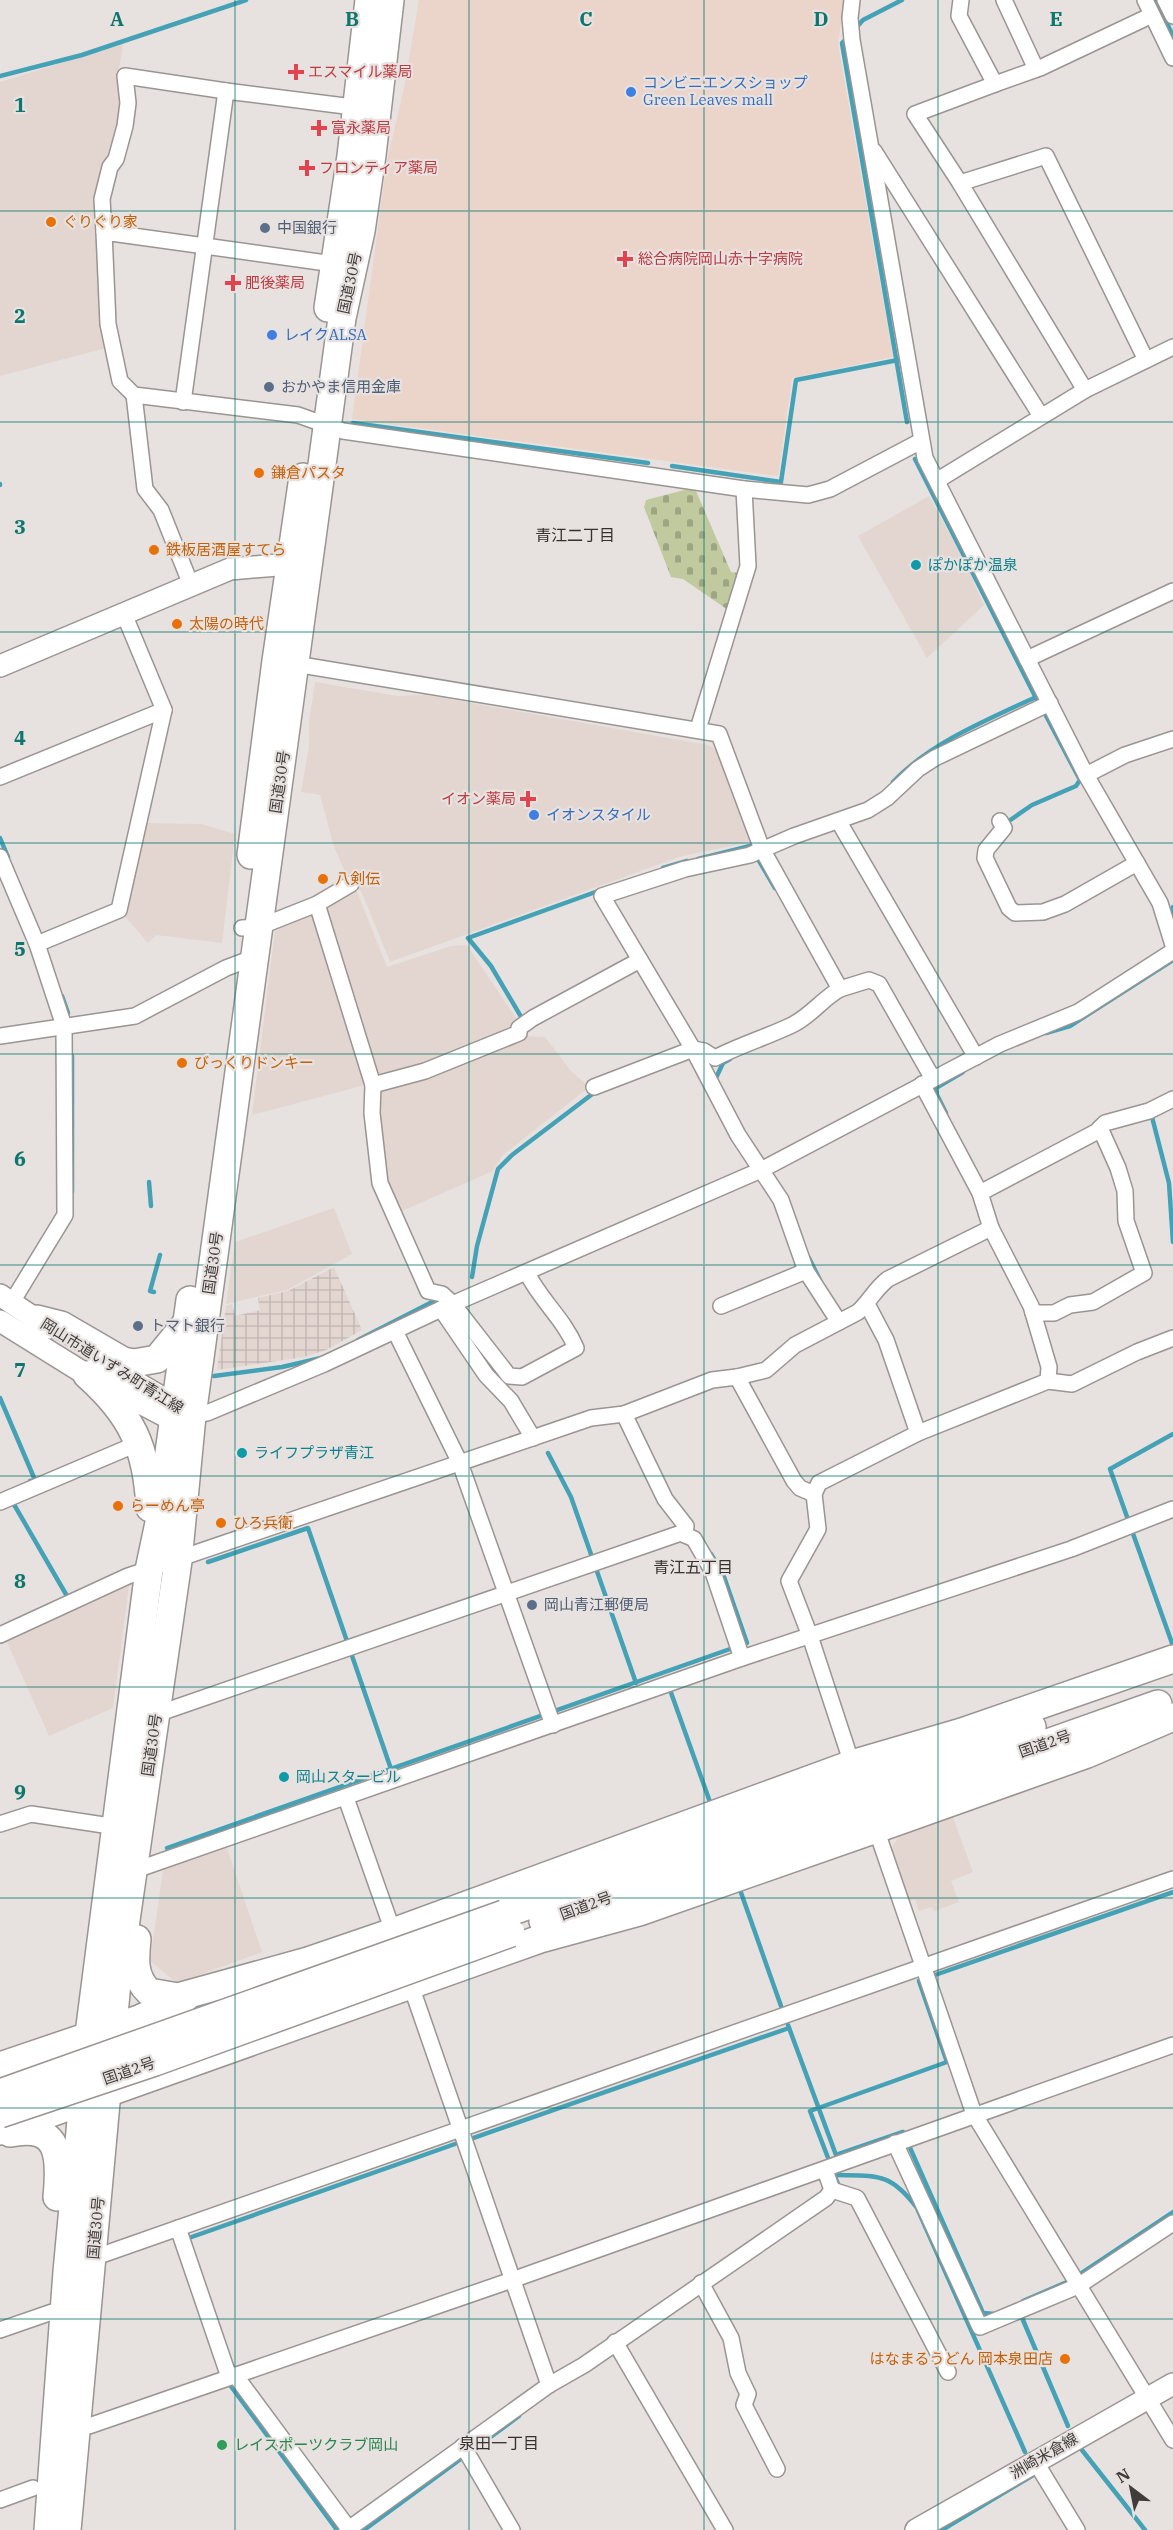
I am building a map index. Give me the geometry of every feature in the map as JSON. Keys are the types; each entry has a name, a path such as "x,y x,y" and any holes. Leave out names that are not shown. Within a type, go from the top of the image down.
{"highway":[{"name":"国道30号","path":"366,108 369,0"},
{"name":"国道30号","path":"57,2529 93,2258 109,2092 100,2031 117,1827 150,1562 180,1413 247,959 286,663 366,108 390,0"},
{"name":"国道30号","path":"286,663 290,564 320,423"},
{"name":"国道30号","path":"57,2529 66,2272 83,2102 134,1870 157,1714 178,1561 180,1413 186,1323 247,959"},
{"path":"37,1319 61,1325 123,1361 134,1363 157,1359 186,1323"},
{"path":"87,1375 122,1409 146,1463 149,1487 150,1562"},
{"path":"134,1870 139,1887 140,1906 134,1963 141,1984 149,1992 178,1997 308,1961 852,1764 962,1732 1173,1659"},
{"name":"国道2号","path":"0,2114 166,2058 508,1923 646,1863 1173,1677"},
{"path":"0,2133 540,1939 639,1912 1087,1754 1170,1712"},
{"name":"国道2号","path":"0,2092 965,1771 1170,1712"},
{"path":"646,1863 740,1817 906,1758 962,1732"},
{"path":"0,2066 206,1990"},
{"path":"0,2133 30,2129 42,2132 57,2151 58,2189 52,2244 66,2272 52,2313 33,2488 57,2529"},
{"path":"57,2529 89,2426 96,2336 93,2258"}],"street":[{"path":"852,0 852,34 921,441 926,458 1027,659 1045,706 1137,863 1167,901 1173,945"},
{"path":"963,0 959,16 995,84"},
{"path":"1004,0 1036,69"},
{"path":"1145,0 1173,58"},
{"path":"1166,0 1173,16"},
{"path":"1085,390 960,183 915,114 1036,69 1152,15"},
{"path":"366,108 125,76 128,103 125,126 116,159 110,167 102,199 108,324 120,381 134,395 298,415 343,430 744,489 808,495 830,489 921,441"},
{"path":"183,402 226,91"},
{"path":"870,144 1041,416"},
{"path":"960,183 1046,156 1146,360"},
{"path":"104,232 206,248 344,265"},
{"path":"938,480 1085,390 1173,347"},
{"path":"134,395 145,489 161,510 191,585"},
{"path":"698,729 748,566 744,489"},
{"path":"0,666 239,567 290,564"},
{"path":"1027,659 1173,591"},
{"path":"37,944 119,910 164,710 124,614"},
{"path":"286,663 718,734 758,848 837,990"},
{"path":"839,1322 806,1271 781,1200 738,1135 695,1053 602,896 839,822 868,810 887,798 918,769 935,758 986,731 1045,706"},
{"path":"0,777 164,710"},
{"path":"1086,775 1125,755 1173,739"},
{"path":"1000,820 1004,828 986,850 985,858 1009,908 1015,913 1043,912 1065,904 1137,863"},
{"path":"839,822 976,1057"},
{"path":"0,857 5,888 37,944 64,1026 65,1215 6,1298"},
{"path":"250,927 317,904 351,884"},
{"path":"317,904 373,1085 372,1113 380,1183 428,1291 442,1294 447,1307 486,1375 511,1401 533,1438"},
{"path":"180,1413 207,1413 324,1364 447,1307 761,1170 976,1057 1078,1012 1173,951"},
{"path":"0,1036 135,1016 247,959"},
{"path":"373,1085 425,1071 519,1032 519,1028 533,1018 640,960"},
{"path":"594,1087 695,1053 705,1051 715,1058 744,1043 792,1024 817,1009 837,990 869,980 879,984 980,1193 991,1228 1033,1313 1049,1367 1048,1381"},
{"path":"980,1193 1101,1128 1105,1123 1149,1111 1173,1099"},
{"path":"1033,1313 1054,1314 1070,1305 1093,1302 1144,1273 1126,1221 1125,1191 1101,1128"},
{"path":"918,1433 886,1340 869,1309 874,1289 888,1279 991,1228"},
{"path":"721,1306 806,1271"},
{"path":"447,1307 510,1376 522,1377 576,1348 567,1327 536,1292 527,1273"},
{"name":"岡山市道いずみ町青江線","path":"6,1298 180,1413"},
{"path":"0,1635 128,1576 150,1562 178,1561 591,1418 624,1414 712,1380 766,1370 795,1345 869,1309"},
{"name":"岡山市道いずみ町青江線","path":"0,1321 87,1375 180,1413"},
{"path":"394,1331 460,1463 550,1717"},
{"path":"852,1764 810,1636 789,1581 818,1529 814,1494 819,1483 918,1433 1048,1381 1072,1384 1137,1352 1173,1338"},
{"path":"737,1377 794,1481 800,1488 814,1494"},
{"path":"624,1414 665,1498 686,1526 685,1535"},
{"path":"0,1502 139,1443"},
{"path":"134,1870 346,1798 550,1717 668,1684 740,1651 810,1636 1071,1549 1173,1509"},
{"path":"157,1714 681,1533 694,1539 713,1572 740,1651"},
{"path":"346,1798 549,2385"},
{"path":"0,1823 31,1814 117,1827"},
{"path":"876,1829 926,1968 974,2114 1173,2440"},
{"path":"93,2258 181,2236 461,2130 1173,1880"},
{"path":"89,2426 512,2280 1173,2045"},
{"path":"903,2140 980,2327 1078,2286 1173,2223"},
{"path":"830,2168 837,2191"},
{"path":"181,2236 232,2376 348,2530 466,2451 549,2385 618,2346 837,2191"},
{"path":"837,2191 857,2198 948,2372"},
{"path":"703,2287 731,2338 738,2373 748,2394 744,2406 777,2469"},
{"path":"0,2330 52,2313"},
{"path":"618,2346 725,2530"},
{"name":"洲崎米倉線","path":"916,2530 1173,2384"},
{"path":"466,2451 512,2530"},
{"path":"1035,2461 1077,2530"},
{"path":"0,2500 33,2488"}],"shaded area":[{"name":"総合病院岡山赤十字病院","path":"419,0 844,0 838,44 893,357 792,378 778,476 352,419 387,161 404,88"},
{"path":"123,44 119,69 125,100 112,159 105,160 102,173 106,348 0,376 0,82"},
{"path":"929,496 962,556 984,605 927,658 858,536"},
{"name":"イオンスタイル","path":"315,682 398,696 426,695 708,745 718,751 751,835 749,842 679,857 390,962 362,893 347,876 334,847 320,795 301,792 309,746 309,722"},
{"path":"147,823 201,824 235,834 222,943 156,935 148,943 124,915"},
{"path":"356,889 387,967 451,946 467,945 528,1036 545,1037 571,1071 589,1087 502,1156 493,1171 400,1212 383,1174 369,1084 252,1115 275,931 327,909"},
{"path":"334,1208 352,1254 287,1290 226,1304 235,1242"},
{"path":"334,1267 362,1330 326,1350 304,1357 217,1370 226,1306 232,1304 235,1316 260,1310 258,1298 288,1291"},
{"path":"129,1586 113,1708 49,1736 7,1642"},
{"path":"951,1812 973,1872 951,1881 959,1902 934,1911 932,1907 919,1911 915,1899 907,1902 889,1852 904,1829"},
{"path":"227,1848 262,1952 177,1983 150,1961 163,1870"}],"green space":[{"path":"688,489 696,491 731,572 739,573 728,610 683,579 671,577 644,507 646,500"}],"waterway":[{"path":"0,76 82,55 246,0"},
{"path":"854,30 863,20 902,0"},
{"path":"1156,0 1173,36"},
{"path":"848,37 842,43 907,422"},
{"path":"672,466 781,482 796,380 898,360"},
{"path":"353,423 648,463"},
{"path":"915,459 1037,700"},
{"path":"893,782 908,768 942,744 1036,697"},
{"path":"1006,823 1032,805 1076,786 1080,780 1043,710"},
{"path":"0,838 8,857"},
{"path":"698,859 754,845"},
{"path":"755,854 775,888"},
{"path":"663,868 687,861"},
{"path":"523,1020 491,966 468,938 601,890"},
{"path":"1173,907 1173,917"},
{"path":"1046,1033 1070,1026 1173,960"},
{"path":"62,996 68,1013"},
{"path":"72,1056 72,1192"},
{"path":"715,1080 723,1063 730,1059"},
{"path":"946,1113 936,1088 963,1072"},
{"path":"472,1277 477,1246 498,1169 512,1155 595,1092"},
{"path":"1155,1114 1152,1117 1169,1183 1173,1242"},
{"path":"149,1182 151,1206"},
{"path":"154,1292 150,1291 160,1255"},
{"path":"809,1258 820,1280"},
{"path":"358,1340 436,1300"},
{"path":"214,1376 282,1367 321,1358"},
{"path":"0,1398 35,1480 30,1481"},
{"path":"1173,1434 1110,1469 1173,1646"},
{"path":"548,1453 571,1497 636,1683"},
{"path":"12,1501 67,1596"},
{"path":"208,1562 308,1528 391,1769"},
{"path":"167,1848 747,1643 723,1574 711,1554"},
{"path":"669,1687 710,1802"},
{"path":"739,1887 781,2006"},
{"path":"935,1975 1173,1892"},
{"path":"830,2163 810,2111 947,2062 919,1981 922,1980"},
{"path":"788,2025 836,2155 903,2132 983,2313 995,2314"},
{"path":"473,2138 789,2028"},
{"path":"186,2239 455,2144"},
{"path":"830,2203 840,2189 834,2174"},
{"path":"835,2175 882,2178 899,2188 917,2208 1025,2452"},
{"path":"1080,2274 1173,2212"},
{"path":"1023,2301 1067,2282"},
{"path":"1020,2313 1068,2426"},
{"path":"230,2385 337,2530"},
{"path":"364,2530 519,2416"},
{"path":"1078,2445 1145,2530"},
{"path":"942,2530 1035,2474 1034,2472"}],"place":[{"name":"エスマイル薬局","path":"296,72"},
{"name":"コンビニエンスショップ Green Leaves mall","path":"631,92"},
{"name":"富永薬局","path":"319,128"},
{"name":"フロンティア薬局","path":"307,168"},
{"name":"ぐりぐり家","path":"51,222"},
{"name":"中国銀行","path":"265,228"},
{"name":"総合病院岡山赤十字病院","path":"625,259"},
{"name":"肥後薬局","path":"233,283"},
{"name":"レイクALSA","path":"272,335"},
{"name":"おかやま信用金庫","path":"269,387"},
{"name":"鎌倉パスタ","path":"259,473"},
{"name":"鉄板居酒屋すてら","path":"154,550"},
{"name":"ぽかぽか温泉","path":"916,565"},
{"name":"太陽の時代","path":"177,624"},
{"name":"イオン薬局","path":"528,799"},
{"name":"イオンスタイル","path":"534,815"},
{"name":"八剣伝","path":"323,879"},
{"name":"びっくりドンキー","path":"182,1063"},
{"name":"トマト銀行","path":"138,1326"},
{"name":"ライフプラザ青江","path":"242,1453"},
{"name":"らーめん亭","path":"118,1506"},
{"name":"ひろ兵衛","path":"221,1523"},
{"name":"岡山青江郵便局","path":"532,1605"},
{"name":"岡山スタービル","path":"284,1777"},
{"name":"はなまるうどん 岡本泉田店","path":"1065,2359"},
{"name":"レイスポーツクラブ岡山","path":"222,2445"}],"district":[{"name":"青江二丁目","path":"575,535"},
{"name":"青江五丁目","path":"693,1567"},
{"name":"泉田一丁目","path":"499,2443"}]}
